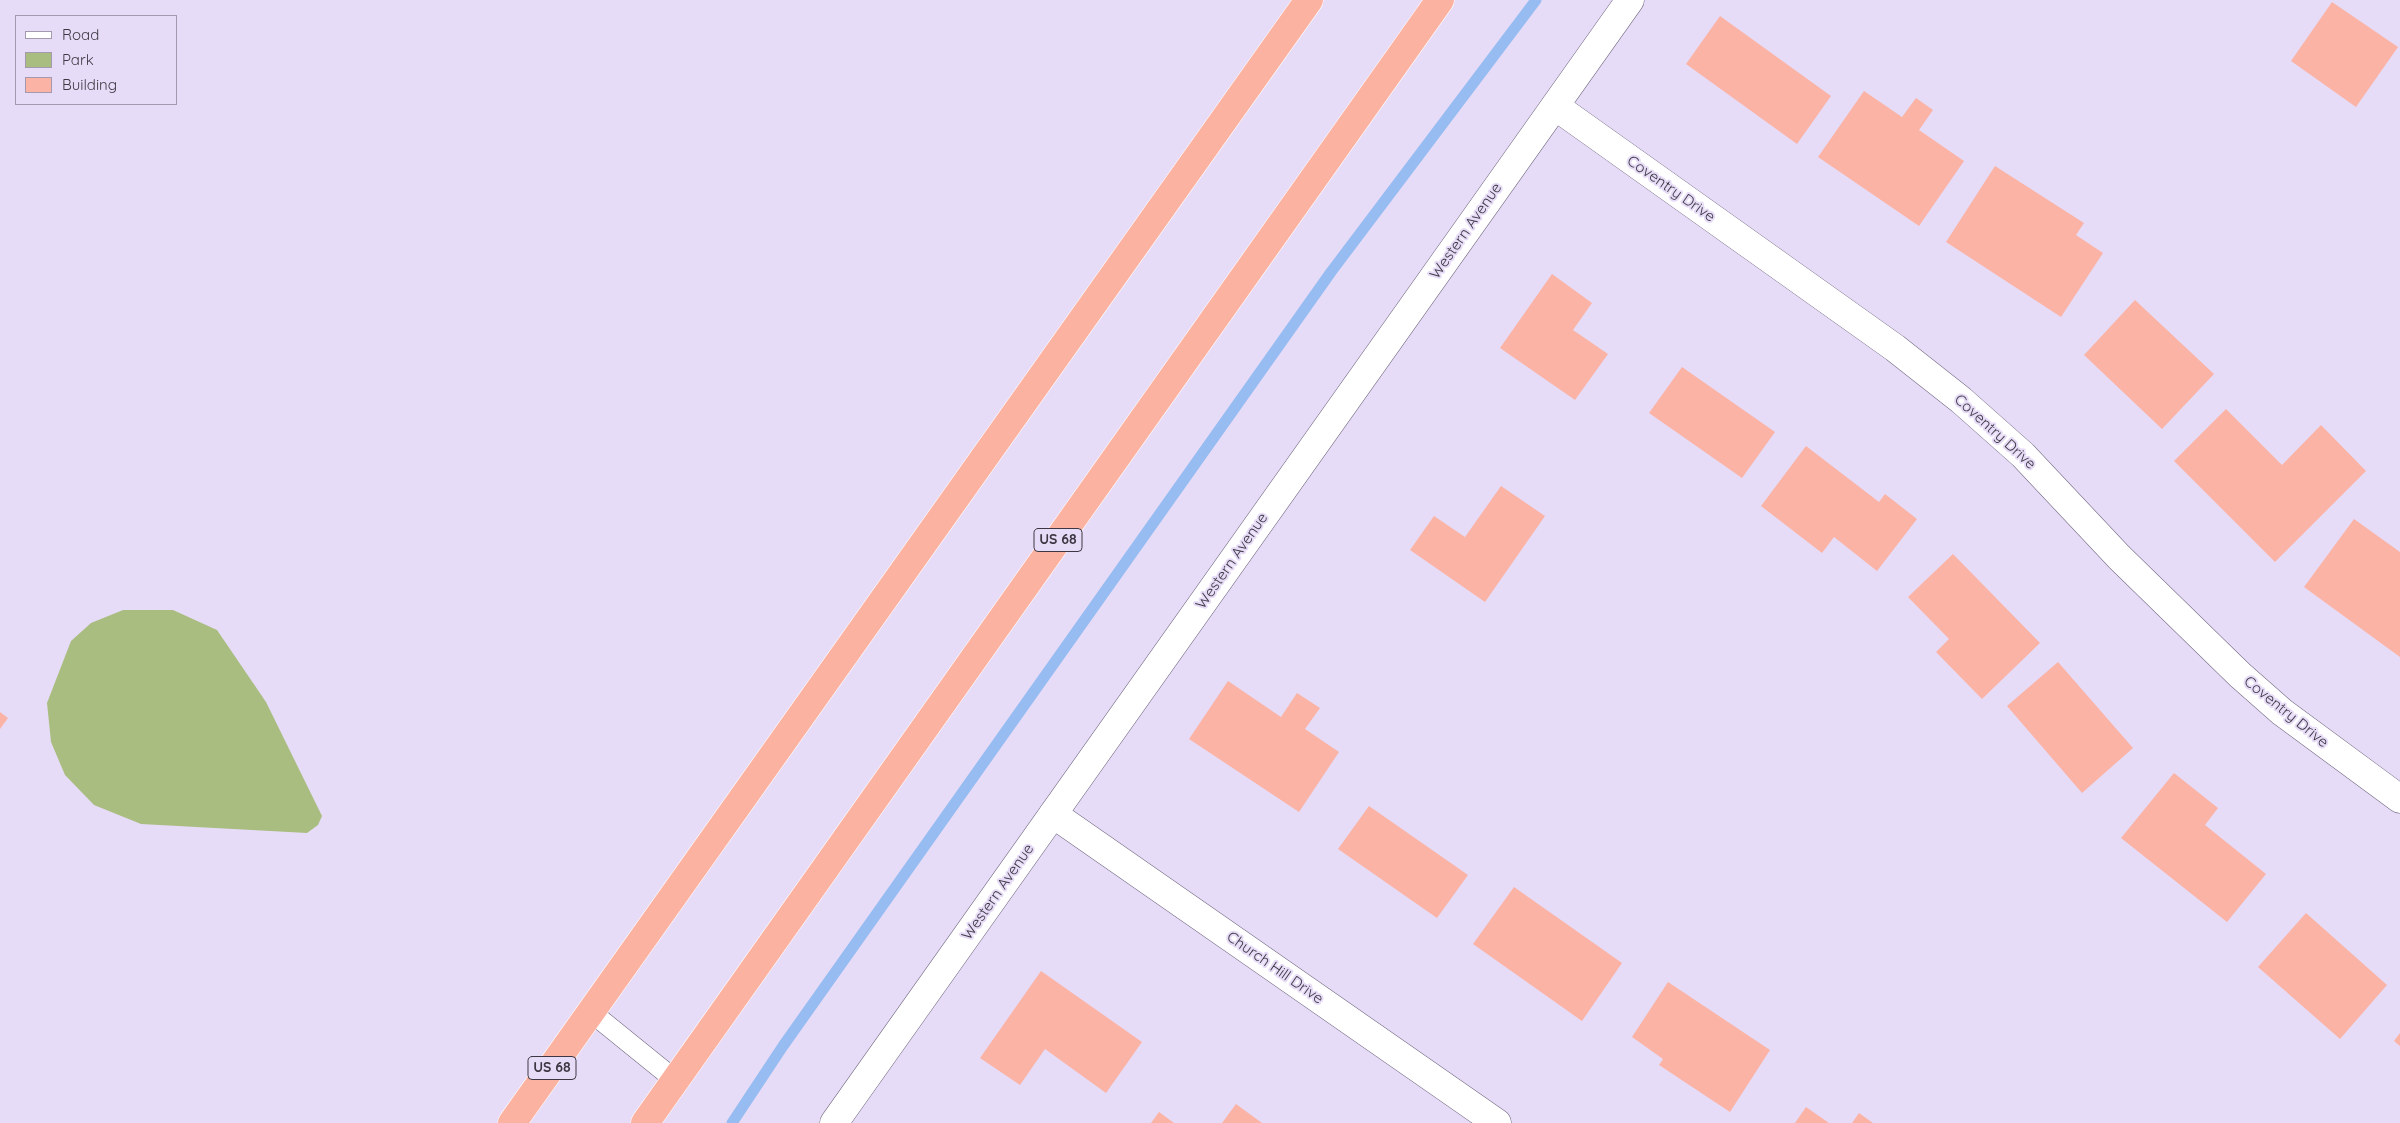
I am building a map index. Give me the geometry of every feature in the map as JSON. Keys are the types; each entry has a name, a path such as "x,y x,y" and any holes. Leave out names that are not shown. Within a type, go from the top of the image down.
{"highway":[{"name":"US 68","path":"512,1123 1308,0"},
{"name":"US 68","path":"645,1123 1440,0"}],"street":[{"name":"Western Avenue","path":"834,1123 1630,0"},
{"name":"Coventry Drive","path":"1555,106 1895,348 1961,400 2023,455 2119,557 2240,675 2282,712 2400,798"},
{"name":"Church Hill Drive","path":"1053,814 1497,1123"}],"lane":[{"path":"591,1012 675,1080"}],"green space":[{"path":"123,610 173,610 217,630 266,702 322,816 318,825 307,833 141,824 94,805 65,775 51,742 47,703 71,641 91,623"}],"building":[{"path":"2332,2 2398,47 2356,107 2291,61"},
{"path":"1720,16 1831,96 1797,144 1686,64"},
{"path":"1864,91 1902,117 1916,98 1933,110 1919,130 1964,161 1919,226 1818,157"},
{"path":"1995,166 2084,223 2076,235 2103,253 2061,317 1946,242"},
{"path":"1552,274 1592,303 1573,330 1608,354 1575,400 1500,348"},
{"path":"2135,300 2214,374 2162,429 2084,355"},
{"path":"1682,367 1775,432 1742,478 1649,413"},
{"path":"2226,409 2282,465 2321,425 2366,471 2275,562 2174,461"},
{"path":"1806,446 1879,502 1885,494 1917,519 1877,571 1834,537 1822,553 1761,506"},
{"path":"1501,486 1545,516 1485,602 1410,550 1434,516 1465,537"},
{"path":"2354,519 2400,552 2400,657 2304,587"},
{"path":"1953,554 2040,643 1982,699 1936,652 1949,639 1908,597"},
{"path":"2058,662 2133,748 2082,793 2007,706"},
{"path":"1228,681 1281,717 1297,693 1320,708 1305,729 1339,752 1299,812 1189,739"},
{"path":"0,712 8,718 0,729"},
{"path":"2174,773 2218,808 2205,825 2266,874 2227,922 2121,838"},
{"path":"1369,806 1468,875 1437,918 1338,849"},
{"path":"1514,887 1622,963 1582,1021 1473,944"},
{"path":"2306,913 2387,985 2340,1039 2258,967"},
{"path":"1041,971 1142,1042 1106,1093 1045,1049 1020,1085 980,1058"},
{"path":"1668,982 1770,1050 1730,1112 1659,1065 1663,1059 1632,1037"},
{"path":"2400,1033 2400,1046 2394,1041"},
{"path":"1236,1104 1262,1123 1222,1123"},
{"path":"1806,1107 1829,1123 1795,1123"},
{"path":"1159,1112 1174,1123 1151,1123"},
{"path":"1859,1113 1873,1123 1852,1123"}],"waterway":[{"path":"732,1123 783,1046 1331,272 1536,0"}]}
